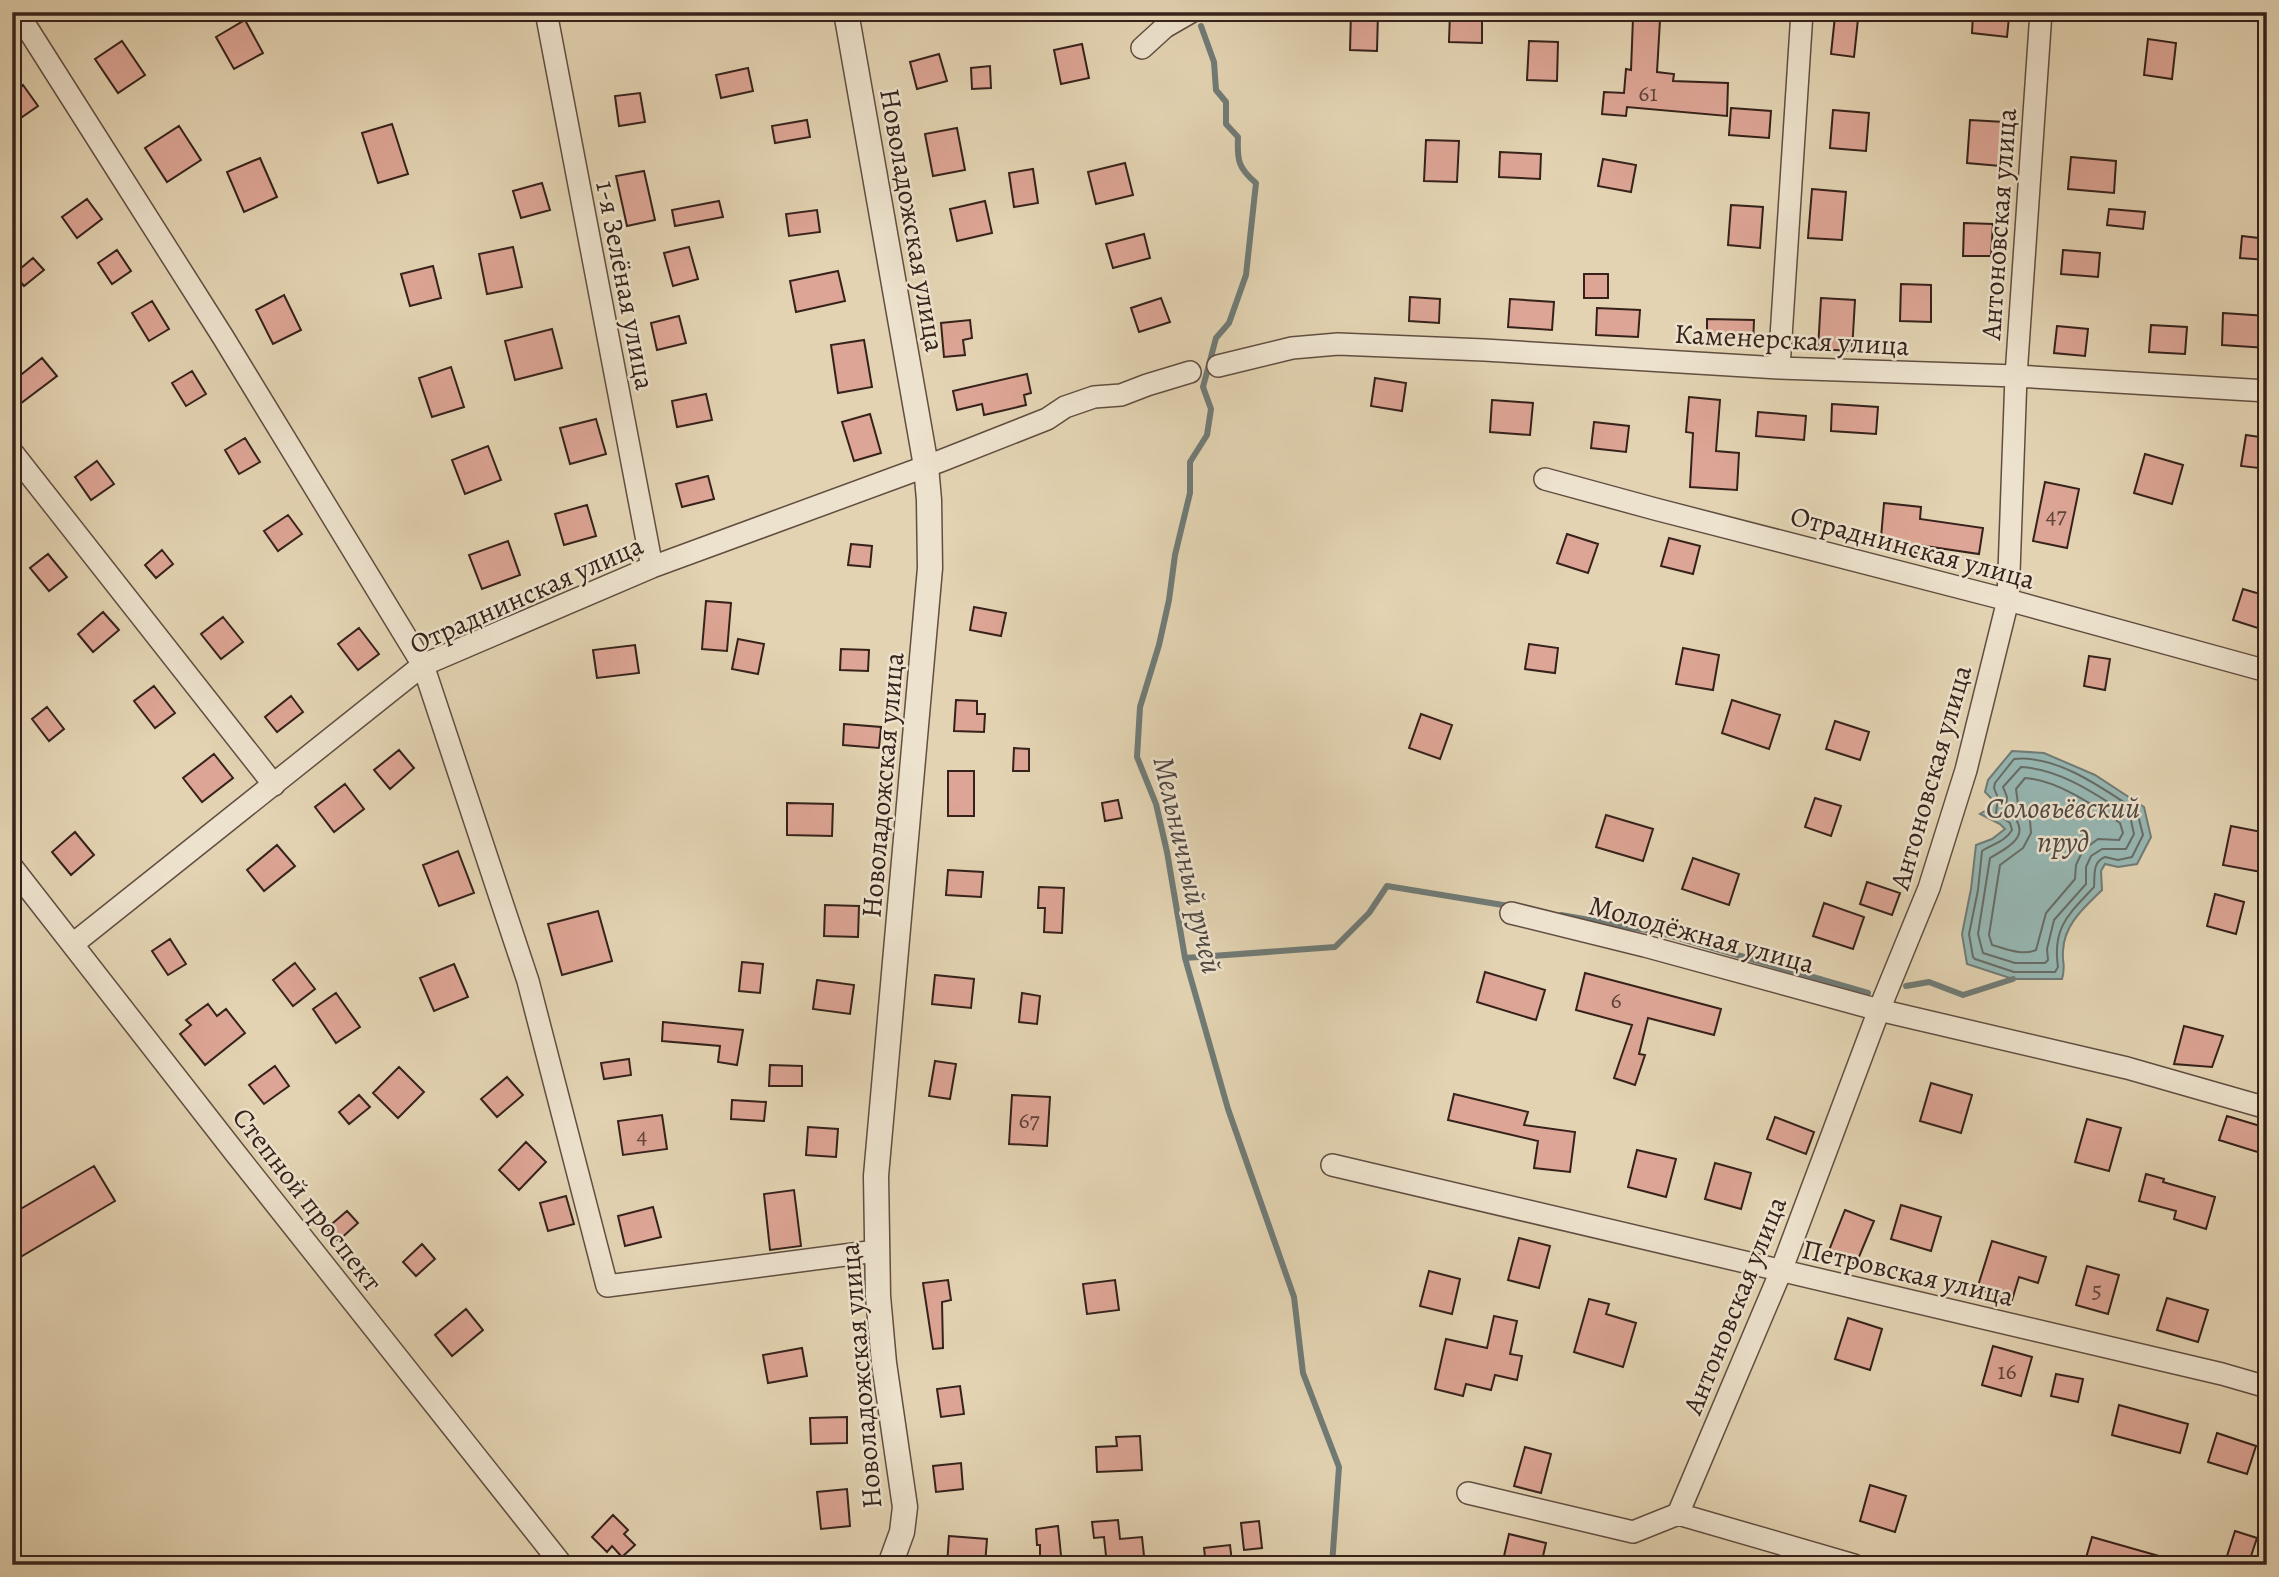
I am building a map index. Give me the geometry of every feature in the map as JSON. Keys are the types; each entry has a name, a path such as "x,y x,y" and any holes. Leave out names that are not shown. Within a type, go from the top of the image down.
{"street":[{"path":"17,12 223,337 423,665 528,981 607,1286 876,1251"},
{"name":"1-я Зелёная улица","path":"546,12 652,567"},
{"name":"Новоладожская улица","path":"846,12 926,466 929,500 930,568 876,1176 876,1251 884,1363 905,1507 902,1532 890,1565"},
{"path":"1142,48 1165,27 1191,12"},
{"path":"1779,368 1802,12"},
{"name":"Антоновская улица","path":"1678,1514 1781,1271 1879,1010 1929,888 1966,770 2008,600 2016,376 2041,12"},
{"name":"Каменерская улица","path":"1219,366 1292,348 1338,344 1779,368 2016,376 2267,391"},
{"name":"Отраднинская улица","path":"74,944 423,665 652,567 926,466 1047,419 1065,407 1094,397 1121,395 1191,372"},
{"path":"12,452 274,785"},
{"name":"Отраднинская улица","path":"1545,479 2267,671"},
{"name":"Степной проспект","path":"12,867 562,1565"},
{"name":"Молодёжная улица","path":"1511,913 1645,946 1879,1010 2127,1069 2267,1108"},
{"name":"Петровская улица","path":"1332,1165 2222,1374 2267,1387"},
{"path":"1468,1493 1633,1532 1678,1514 1854,1565"}],"water":[{"name":"Соловьёвский пруд","path":"2012,751 2044,753 2095,775 2144,807 2151,837 2137,864 2118,867 2105,864 2101,871 2102,890 2076,917 2064,941 2062,979 2013,979 1967,964 1962,934 1976,845 1992,839 2005,829 1980,814 1990,808 1991,798 1985,792 1988,780"}],"building":[{"path":"1351,12 1378,12 1377,51 1350,50"},
{"path":"1450,12 1482,12 1482,43 1449,42"},
{"path":"1973,14 2009,17 2007,37 1972,33"},
{"path":"1835,16 1858,19 1854,57 1831,54"},
{"path":"1633,18 1660,20 1657,72 1674,74 1673,81 1728,83 1727,116 1627,107 1626,116 1602,114 1604,92 1624,93 1626,69 1631,70"},
{"path":"245,20 263,53 234,69 216,37"},
{"path":"2148,39 2176,43 2172,79 2144,75"},
{"path":"122,41 145,75 118,93 95,59"},
{"path":"1529,41 1558,42 1557,81 1527,80"},
{"path":"1082,44 1089,78 1061,84 1054,50"},
{"path":"939,54 947,81 917,89 910,62"},
{"path":"990,66 991,88 972,89 971,68"},
{"path":"748,68 753,91 721,98 716,75"},
{"path":"23,85 38,106 12,124 12,93"},
{"path":"640,93 645,122 619,126 615,96"},
{"path":"1731,108 1771,111 1769,138 1729,135"},
{"path":"1833,110 1869,113 1866,151 1830,148"},
{"path":"807,120 810,137 775,143 772,126"},
{"path":"1970,120 2004,122 2000,166 1967,163"},
{"path":"392,124 408,174 378,183 362,133"},
{"path":"179,126 201,160 167,182 145,148"},
{"path":"957,128 965,170 933,176 925,134"},
{"path":"1426,140 1459,141 1457,182 1424,181"},
{"path":"1500,152 1541,154 1540,179 1499,177"},
{"path":"2071,157 2116,161 2114,193 2068,189"},
{"path":"260,158 277,197 244,212 227,172"},
{"path":"1603,159 1636,165 1631,192 1598,186"},
{"path":"1125,163 1133,195 1096,204 1088,172"},
{"path":"1033,169 1038,203 1014,207 1009,173"},
{"path":"644,171 655,220 627,226 616,176"},
{"path":"542,183 550,210 521,218 513,191"},
{"path":"1812,189 1846,192 1842,240 1808,238"},
{"path":"87,199 102,219 77,238 62,217"},
{"path":"719,201 723,217 675,226 672,210"},
{"path":"985,201 992,233 957,241 950,209"},
{"path":"1731,205 1763,207 1760,248 1728,245"},
{"path":"2109,209 2145,212 2143,229 2107,225"},
{"path":"817,210 820,232 789,236 786,214"},
{"path":"1964,223 1993,224 1991,256 1963,256"},
{"path":"1144,234 1150,258 1113,268 1106,244"},
{"path":"2242,236 2267,239 2267,260 2240,258"},
{"path":"513,247 522,287 487,294 479,254"},
{"path":"689,247 698,279 673,286 664,253"},
{"path":"117,250 131,271 112,284 98,263"},
{"path":"2063,250 2100,253 2098,277 2061,274"},
{"path":"33,258 44,270 24,286 14,274"},
{"path":"433,266 441,298 410,306 401,274"},
{"path":"838,271 845,301 796,312 790,281"},
{"path":"1584,274 1608,274 1608,298 1584,298"},
{"path":"1901,284 1931,285 1931,322 1900,321"},
{"path":"284,295 301,330 273,344 256,310"},
{"path":"1410,297 1440,299 1439,323 1409,321"},
{"path":"1161,298 1170,322 1139,332 1131,308"},
{"path":"1821,298 1855,300 1852,351 1818,349"},
{"path":"1510,299 1554,302 1552,330 1508,327"},
{"path":"152,301 169,329 149,341 132,313"},
{"path":"1597,308 1640,310 1638,337 1596,335"},
{"path":"2223,313 2267,316 2267,348 2222,345"},
{"path":"679,316 686,343 657,350 651,323"},
{"path":"1707,319 1754,320 1753,345 1707,343"},
{"path":"970,320 972,338 963,340 965,355 944,357 941,323"},
{"path":"2151,325 2187,327 2185,354 2149,352"},
{"path":"2057,326 2088,329 2085,356 2054,353"},
{"path":"552,329 562,368 515,380 505,341"},
{"path":"864,340 872,387 838,393 831,345"},
{"path":"42,358 57,376 12,410 12,382"},
{"path":"451,367 464,407 432,417 419,378"},
{"path":"192,371 206,394 186,406 172,383"},
{"path":"1027,374 1031,393 1024,395 1026,405 984,415 982,404 957,410 953,391"},
{"path":"1375,378 1406,383 1402,411 1371,406"},
{"path":"706,394 712,420 677,427 672,401"},
{"path":"1689,397 1720,400 1716,451 1739,453 1737,490 1690,487 1693,433 1686,432"},
{"path":"1492,400 1533,403 1530,435 1490,432"},
{"path":"1832,404 1878,407 1876,434 1831,431"},
{"path":"1758,412 1806,416 1804,440 1756,436"},
{"path":"870,414 881,453 854,461 842,422"},
{"path":"596,419 606,454 570,464 560,428"},
{"path":"1594,422 1629,426 1626,452 1591,448"},
{"path":"2246,435 2267,438 2267,469 2241,466"},
{"path":"245,438 260,462 239,474 225,450"},
{"path":"488,446 501,480 465,494 452,460"},
{"path":"2145,454 2183,465 2172,504 2134,493"},
{"path":"97,461 114,484 91,500 75,477"},
{"path":"708,476 714,499 682,507 676,484"},
{"path":"2045,482 2079,489 2067,548 2033,541"},
{"path":"1884,503 1921,507 1920,519 1983,528 1979,554 1918,545 1917,553 1880,549"},
{"path":"587,505 596,536 564,545 555,514"},
{"path":"288,515 302,534 278,551 264,531"},
{"path":"1567,534 1598,544 1588,573 1557,563"},
{"path":"1669,538 1700,546 1693,574 1661,566"},
{"path":"508,541 520,575 482,589 469,555"},
{"path":"851,544 872,546 870,567 848,565"},
{"path":"162,550 173,564 156,578 145,565"},
{"path":"48,554 67,577 49,591 30,568"},
{"path":"2243,589 2267,596 2267,631 2233,620"},
{"path":"706,601 731,603 727,651 702,649"},
{"path":"974,607 1006,613 1001,636 970,630"},
{"path":"103,612 119,630 93,652 78,634"},
{"path":"223,617 243,642 221,659 201,634"},
{"path":"359,628 379,654 358,670 338,644"},
{"path":"738,639 764,644 758,674 732,669"},
{"path":"1529,644 1558,648 1555,673 1525,669"},
{"path":"635,645 639,673 597,678 593,650"},
{"path":"1683,648 1719,655 1713,690 1676,684"},
{"path":"841,649 869,650 868,671 840,670"},
{"path":"2089,656 2110,659 2105,690 2084,686"},
{"path":"154,686 175,713 155,728 134,701"},
{"path":"291,696 303,712 277,732 265,717"},
{"path":"956,700 977,701 977,714 985,714 984,732 954,731"},
{"path":"1732,700 1780,715 1769,749 1722,733"},
{"path":"47,707 64,729 49,741 32,719"},
{"path":"1421,714 1452,725 1440,759 1409,748"},
{"path":"1835,721 1869,732 1860,760 1826,749"},
{"path":"844,724 881,727 879,748 843,745"},
{"path":"1014,748 1029,749 1029,771 1013,771"},
{"path":"399,750 414,768 390,789 374,770"},
{"path":"214,754 233,778 202,802 183,778"},
{"path":"948,771 974,771 974,816 948,816"},
{"path":"345,784 364,809 334,832 315,807"},
{"path":"1815,798 1841,806 1831,836 1805,827"},
{"path":"1118,800 1122,818 1105,821 1102,803"},
{"path":"787,803 833,804 832,836 787,835"},
{"path":"1606,815 1653,829 1643,861 1596,847"},
{"path":"2231,826 2267,833 2267,873 2223,865"},
{"path":"75,832 94,855 71,875 52,852"},
{"path":"277,845 295,866 264,891 247,870"},
{"path":"458,851 474,893 439,906 423,865"},
{"path":"1693,858 1739,874 1729,905 1682,889"},
{"path":"948,870 983,872 981,897 946,895"},
{"path":"1867,882 1900,893 1892,915 1860,904"},
{"path":"1039,887 1064,888 1062,933 1044,932 1045,908 1038,908"},
{"path":"2215,894 2244,902 2236,934 2207,926"},
{"path":"1824,903 1864,917 1853,949 1813,936"},
{"path":"825,905 859,906 858,937 824,936"},
{"path":"598,911 612,961 562,975 548,924"},
{"path":"170,939 186,964 168,975 152,951"},
{"path":"742,962 763,964 760,993 739,991"},
{"path":"295,963 315,989 293,1006 273,980"},
{"path":"454,964 468,997 434,1011 420,978"},
{"path":"1485,972 1545,990 1536,1020 1477,1002"},
{"path":"1585,973 1721,1009 1714,1035 1648,1018 1639,1054 1645,1055 1635,1085 1614,1078 1632,1025 1576,1010"},
{"path":"935,975 974,979 971,1008 932,1004"},
{"path":"817,980 854,985 850,1014 813,1009"},
{"path":"336,993 360,1027 336,1043 313,1009"},
{"path":"1022,993 1040,996 1037,1024 1019,1022"},
{"path":"208,1004 217,1016 226,1009 245,1033 205,1065 180,1034 191,1025 186,1020"},
{"path":"663,1022 743,1030 737,1065 718,1062 720,1046 662,1041"},
{"path":"2184,1026 2223,1036 2212,1067 2174,1064"},
{"path":"629,1059 631,1075 604,1079 601,1063"},
{"path":"935,1061 956,1064 950,1099 929,1096"},
{"path":"770,1065 802,1066 802,1086 769,1086"},
{"path":"275,1066 289,1086 264,1104 249,1085"},
{"path":"399,1067 424,1092 398,1118 373,1093"},
{"path":"507,1077 523,1095 497,1117 481,1099"},
{"path":"1931,1083 1972,1095 1961,1133 1920,1121"},
{"path":"1454,1094 1528,1112 1524,1125 1575,1132 1570,1172 1534,1168 1538,1141 1448,1120"},
{"path":"359,1095 370,1107 349,1124 339,1112"},
{"path":"1012,1095 1050,1097 1047,1146 1009,1144"},
{"path":"732,1100 766,1102 764,1121 731,1119"},
{"path":"662,1115 667,1149 623,1155 618,1121"},
{"path":"2227,1116 2267,1128 2267,1155 2219,1140"},
{"path":"1775,1117 1814,1132 1806,1154 1767,1139"},
{"path":"2087,1119 2121,1128 2109,1171 2075,1162"},
{"path":"808,1127 838,1129 836,1157 806,1155"},
{"path":"526,1142 546,1162 519,1190 499,1170"},
{"path":"1637,1150 1676,1159 1666,1197 1628,1187"},
{"path":"1715,1163 1751,1173 1741,1209 1705,1199"},
{"path":"94,1166 115,1201 12,1262 12,1214"},
{"path":"2146,1174 2164,1179 2163,1182 2215,1197 2206,1229 2174,1219 2176,1211 2139,1201"},
{"path":"794,1190 801,1246 770,1250 764,1194"},
{"path":"566,1196 574,1224 548,1231 540,1203"},
{"path":"1901,1205 1941,1217 1931,1251 1891,1239"},
{"path":"653,1207 661,1237 625,1246 618,1216"},
{"path":"1845,1210 1874,1221 1856,1264 1828,1253"},
{"path":"347,1211 358,1223 338,1241 327,1228"},
{"path":"1519,1238 1550,1246 1539,1288 1508,1280"},
{"path":"1992,1241 2046,1257 2038,1283 2019,1277 2012,1300 1977,1289"},
{"path":"422,1244 435,1259 416,1276 403,1262"},
{"path":"2087,1266 2119,1275 2108,1314 2076,1305"},
{"path":"1429,1271 1460,1279 1452,1314 1420,1306"},
{"path":"948,1280 951,1300 942,1302 943,1348 933,1349 923,1283"},
{"path":"1115,1280 1119,1310 1087,1314 1083,1284"},
{"path":"2167,1298 2208,1310 2198,1342 2157,1330"},
{"path":"1589,1299 1609,1304 1606,1314 1636,1323 1623,1367 1574,1352"},
{"path":"466,1309 483,1330 452,1356 435,1335"},
{"path":"1494,1316 1517,1321 1510,1354 1522,1356 1517,1380 1495,1375 1491,1390 1466,1384 1463,1396 1435,1389 1446,1339 1487,1348"},
{"path":"1848,1318 1882,1329 1870,1370 1835,1359"},
{"path":"1993,1346 2032,1357 2021,1396 1982,1385"},
{"path":"802,1348 807,1376 768,1383 763,1355"},
{"path":"2056,1374 2083,1379 2078,1402 2051,1396"},
{"path":"960,1386 964,1414 941,1417 937,1389"},
{"path":"2119,1405 2188,1424 2180,1453 2112,1435"},
{"path":"847,1417 847,1443 811,1444 810,1418"},
{"path":"2217,1433 2256,1446 2247,1474 2208,1462"},
{"path":"1140,1436 1142,1470 1097,1472 1096,1447 1117,1446 1116,1437"},
{"path":"1525,1447 1551,1454 1541,1493 1514,1486"},
{"path":"961,1463 963,1489 936,1492 933,1466"},
{"path":"1870,1485 1906,1496 1895,1532 1860,1521"},
{"path":"847,1489 850,1526 821,1529 817,1492"},
{"path":"613,1515 628,1530 624,1534 635,1545 622,1557 612,1546 607,1552 592,1537"},
{"path":"1118,1520 1120,1539 1142,1537 1145,1565 1107,1565 1104,1537 1094,1538 1092,1522"},
{"path":"1259,1521 1262,1548 1244,1550 1241,1523"},
{"path":"1058,1526 1062,1565 1040,1565 1040,1545 1037,1545 1036,1529"},
{"path":"2235,1531 2257,1538 2249,1562 2227,1556"},
{"path":"1509,1534 1546,1543 1541,1565 1502,1565"},
{"path":"949,1536 987,1539 985,1565 947,1565"},
{"path":"2092,1537 2173,1560 2172,1565 2084,1565"},
{"path":"1230,1545 1232,1562 1206,1565 1204,1548"}],"waterway":[{"name":"Мельничный ручей","path":"1201,26 1214,62 1216,90 1226,102 1226,124 1238,137 1242,168 1256,183 1246,275 1229,323 1216,338 1203,387 1211,409 1207,435 1190,462 1190,493 1175,555 1169,600 1159,645 1140,707 1137,757 1156,804 1185,958 1228,1109 1294,1297 1303,1373 1339,1467 1332,1565"},
{"path":"1185,958 1335,947 1369,913 1387,886 1509,906"},
{"path":"1561,915 1658,932 1868,993"},
{"path":"1906,986 1929,982 1963,995 2013,979"}]}
